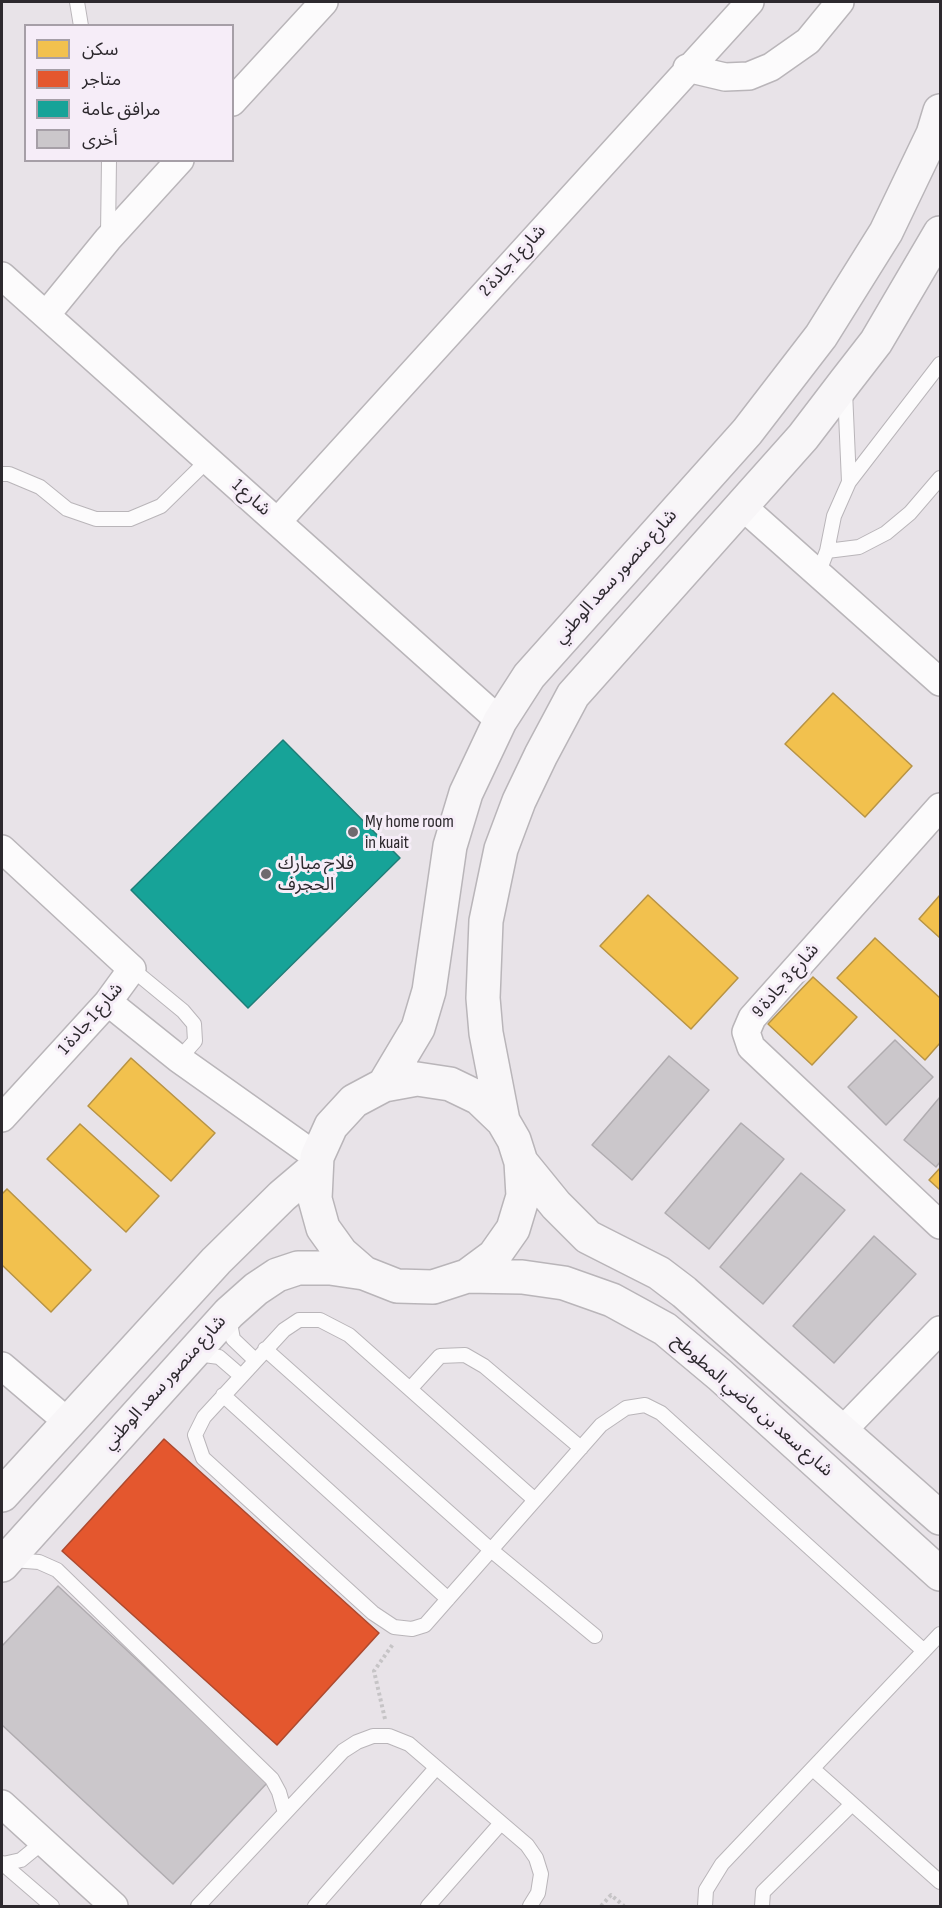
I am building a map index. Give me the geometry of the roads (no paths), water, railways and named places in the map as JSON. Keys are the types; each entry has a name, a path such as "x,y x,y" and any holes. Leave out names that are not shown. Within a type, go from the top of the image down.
{"street":[{"path":"234,100 324,2"},
{"name":"شارع 1 جادة 2","path":"278,521 687,68 750,2"},
{"path":"687,68 725,77 749,76 771,67 808,41 840,2"},
{"name":"شارع منصور سعد الوطني","path":"384,1085 418,1028 429,991 450,846 466,793 500,721 529,676 747,432 821,336 886,232 933,134 940,111"},
{"path":"46,315 108,239 178,162"},
{"path":"502,1121 486,1033 483,998 486,932 501,849 519,801 573,695 803,437 876,342 940,233"},
{"name":"شارع 1","path":"2,276 500,721"},
{"path":"742,506 823,562 940,682"},
{"name":"شارع 3 جادة 9","path":"940,807 752,1018 746,1032 751,1047 940,1225"},
{"name":"شارع 1 جادة 1","path":"2,849 132,969 108,1002 2,1118"},
{"path":"108,1002 178,1059 316,1162"},
{"path":"417,1079 450,1084 479,1098 502,1121 514,1140 521,1162 523,1196 513,1229 494,1256 467,1276 433,1287 421,1287 398,1286 364,1273 340,1254 323,1228 315,1199 316,1162 331,1126 354,1101 384,1085 417,1079"},
{"path":"2,1495 216,1261 316,1162"},
{"path":"521,1162 556,1205 588,1237 659,1273 843,1430 940,1518"},
{"name":"شارع منصور سعد الوطني","path":"3,1564 229,1313 255,1289 277,1275 298,1268 330,1268 364,1273"},
{"name":"شارع سعد بن ماضي المطوطح","path":"467,1276 522,1277 564,1283 612,1300 665,1329 720,1375 940,1575"},
{"path":"843,1430 940,1330"},
{"path":"2,1366 69,1423"},
{"path":"2,1804 114,1906"}],"lane":[{"path":"77,2 81,24"},
{"path":"108,239 109,162"},
{"path":"823,562 834,516 849,482 940,364"},
{"path":"845,382 849,482"},
{"path":"2,474 9,474 40,487 68,509 96,519 130,519 161,506 209,459"},
{"path":"823,562 886,533 910,513 940,478"},
{"path":"132,969 183,1011 194,1024 195,1041 178,1059"},
{"path":"229,1313 233,1339 255,1360"},
{"path":"535,1500 349,1335 320,1320 292,1323 223,1395 204,1417 195,1435 199,1451 204,1458 383,1622 404,1629 425,1625 581,1448 615,1414 635,1405 654,1408 924,1651"},
{"path":"265,1349 491,1550 595,1636"},
{"path":"192,1354 219,1357 241,1376"},
{"path":"410,1389 440,1356 465,1355 484,1366 581,1448"},
{"path":"223,1395 448,1599"},
{"path":"3,1564 27,1560 57,1570 272,1779 279,1792 285,1813"},
{"path":"705,1906 706,1890 715,1873 940,1634"},
{"path":"198,1906 343,1751 373,1736 389,1736 409,1744 527,1845 536,1858 541,1874 538,1893 530,1906"},
{"path":"315,1906 436,1768"},
{"path":"813,1768 940,1882"},
{"path":"762,1906 763,1892 781,1877 852,1804"},
{"path":"428,1906 501,1823"},
{"path":"2,1864 21,1860 43,1842"},
{"path":"2,1864 52,1906"}],"place":[{"name":"My home room in kuait","path":"353,832"},
{"name":"فلاح مبارك الحجرف","path":"266,874"}]}
